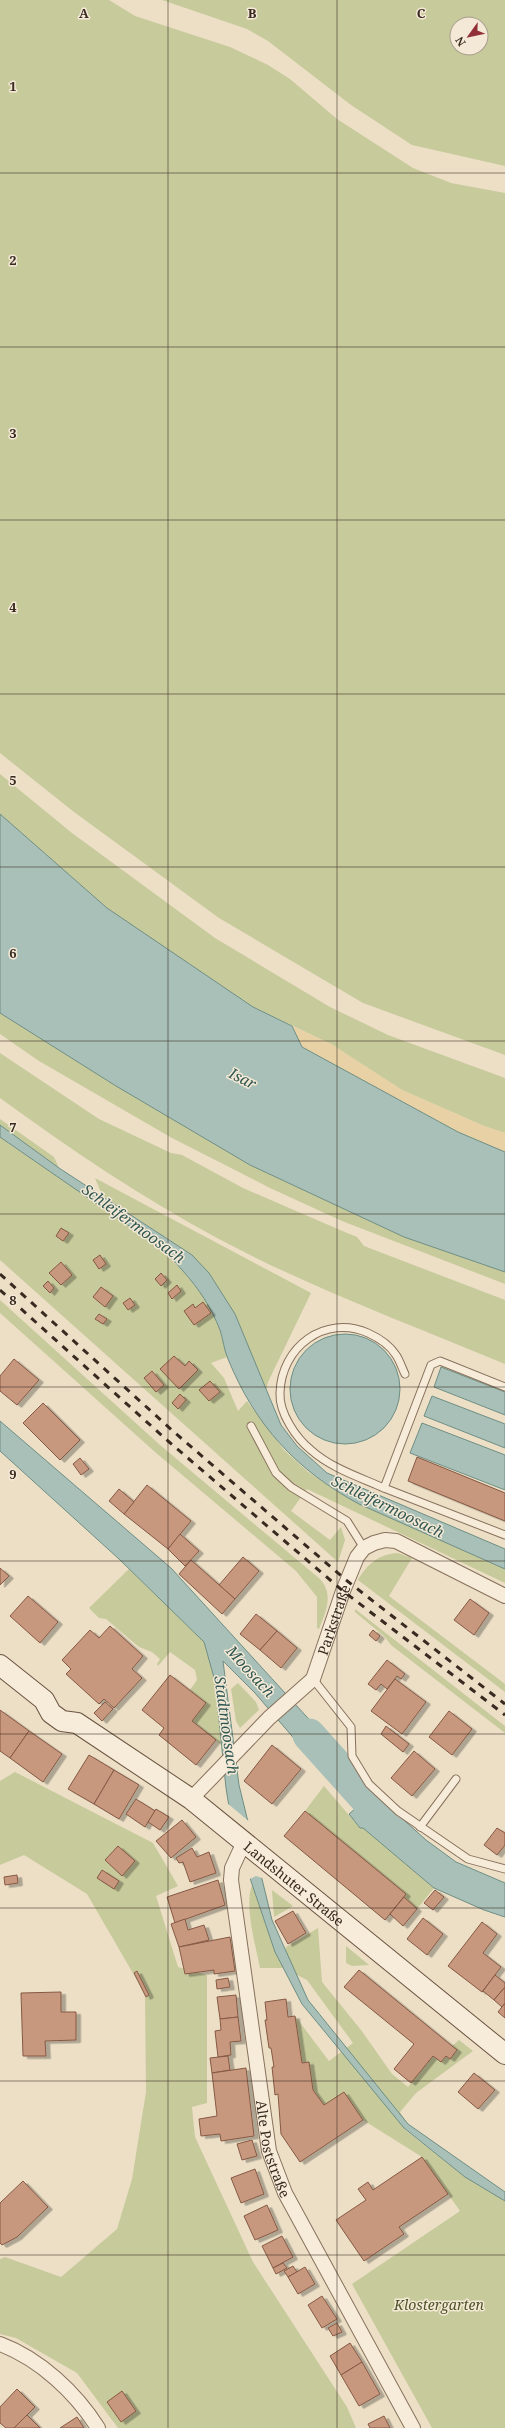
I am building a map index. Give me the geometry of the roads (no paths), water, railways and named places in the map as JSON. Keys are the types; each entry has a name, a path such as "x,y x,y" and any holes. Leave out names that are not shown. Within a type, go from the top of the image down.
{"main road":[{"name":"Landshuter Straße","path":"0,1664 44,1700 58,1702 70,1709 77,1723 191,1799 505,2054"}],"street":[{"path":"364,1548 385,1540 396,1541 505,1596"},
{"name":"Parkstraße","path":"191,1799 269,1718 313,1679 346,1580 357,1557 364,1548"},
{"name":"Alte Poststraße","path":"244,1842 233,1865 231,1880 240,1931 265,2135 274,2167 285,2193 413,2428"},
{"path":"0,2344 39,2367 64,2386 81,2404 98,2428"}],"lane":[{"path":"405,1374 396,1354 380,1338 355,1328 333,1327 312,1335 295,1349 282,1372 279,1394 284,1414 295,1432 310,1450 327,1463 384,1488 505,1535"},
{"path":"384,1488 430,1364 440,1361 505,1387"},
{"path":"251,1426 276,1473 292,1487 347,1521 353,1527 364,1548"},
{"path":"313,1679 351,1727 352,1756 369,1784 398,1811 468,1859 505,1869"},
{"path":"420,1827 456,1779"}],"water":[{"name":"Isar","path":"0,814 107,908 253,1007 292,1026 302,1047 458,1132 505,1152 505,1272 404,1237 250,1165 116,1086 0,1013"},
{"name":"Schleifermoosach","path":"0,1125 59,1168 192,1255 209,1273 235,1314 281,1425 297,1446 327,1473 505,1549 505,1569 359,1504 336,1491 297,1461 280,1444 251,1405 225,1352 220,1330 209,1306 183,1271 167,1254 148,1239 0,1137"},
{"path":"345,1334 366,1338 376,1343 384,1350 391,1358 396,1368 400,1389 396,1410 391,1420 384,1428 376,1435 366,1440 345,1444 324,1440 314,1435 306,1428 299,1420 294,1410 290,1389 294,1368 299,1358 306,1350 314,1343 324,1338"},
{"path":"441,1367 505,1392 505,1415 434,1387"},
{"path":"432,1396 505,1424 505,1448 424,1416"},
{"name":"Stadtmoosach","path":"0,1421 171,1568 347,1761 328,1778 255,1693 223,1661 239,1785 272,1920 308,2000 408,2124 505,2192 505,2201 465,2177 404,2128 302,2004 275,1952 232,1825 226,1788 215,1681 204,1642 119,1559 0,1451"},
{"path":"422,1423 505,1455 505,1490 410,1453"},
{"path":"364,1784 426,1840 456,1862 505,1883 505,1917 484,1910 434,1888 363,1828 360,1828 349,1814 355,1809 347,1799"}],"waterway":[{"name":"Moosach","path":"309,1735 388,1823"}],"railway":[{"path":"0,1274 174,1432 346,1580 505,1704"},
{"path":"0,1290 168,1441 343,1591 505,1715"}],"park label":[{"name":"Klostergarten","path":"439,2304"}]}
